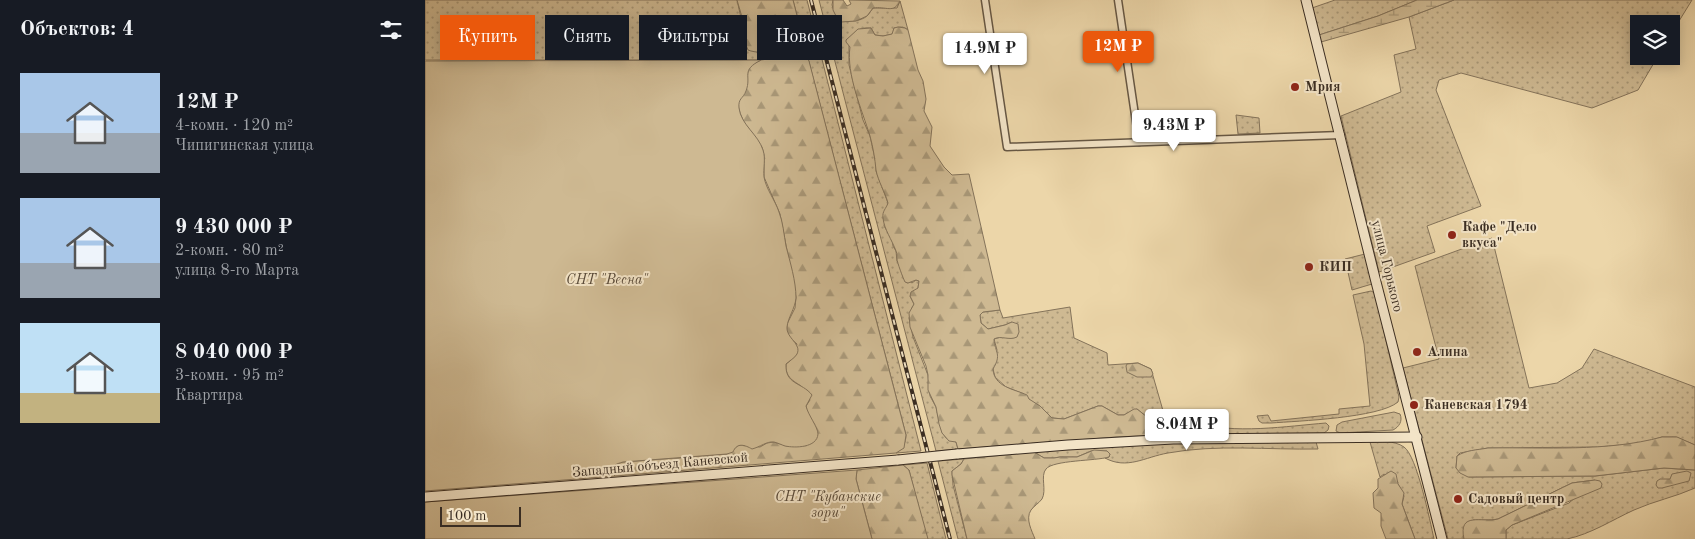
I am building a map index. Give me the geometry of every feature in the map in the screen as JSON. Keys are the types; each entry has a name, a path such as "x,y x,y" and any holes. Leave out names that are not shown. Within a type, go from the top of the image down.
{"main road":[{"name":"улица Горького","path":"1307,0 1375,278 1442,539"},
{"name":"Западный объезд Каневской","path":"425,497 957,454 1173,439 1417,437"}],"street":[{"path":"985,0 1007,147 1341,135"},
{"path":"1118,0 1139,142"}],"green space":[{"path":"425,0 737,0 740,15 639,15 639,60 629,60 629,15 545,15 545,60 535,60 535,15 440,15 440,60 425,60"},
{"path":"737,0 793,0 797,15 757,15 757,52 754,52 748,50 747,48 747,15 741,15"},
{"path":"793,0 807,0 811,15 797,15"},
{"path":"819,0 833,0 832,5 836,15 823,15"},
{"path":"833,0 843,0 847,6 851,4 849,0 900,1 898,5 889,9 873,8 867,16 856,21 842,22 842,15 836,15 833,10"},
{"path":"1335,0 1417,0 1378,16 1319,35 1312,8"},
{"path":"1417,0 1454,0 1409,17 1321,42 1319,35 1378,16"},
{"path":"1454,0 1692,0 1680,19 1680,15 1630,15 1630,65 1653,65 1638,90 1592,108 1461,73 1439,80 1436,90 1481,206 1427,226 1435,252 1379,272 1341,116 1401,92 1394,55 1416,49 1409,17"},
{"path":"900,1 908,30 903,27 894,28 893,34 883,36 875,35 871,28 858,30 849,38 849,65 863,120 870,136 876,171 888,203 884,226 892,239 903,277 912,283 916,280 919,281 918,288 910,296 914,304 909,318 913,337 928,375 930,396 936,407 942,432 946,438 956,442 958,449 936,451 835,60 842,60 842,20 865,18 873,8 897,8"},
{"path":"898,27 908,30 918,70 923,81 926,99 924,111 932,127 930,146 944,167 952,175 969,174 1000,310 983,312 980,315 981,323 988,329 1012,322 1018,324 1019,332 1017,337 994,339 998,357 993,369 997,380 1005,386 1027,395 1029,399 1040,406 1052,418 1064,419 1098,406 1102,406 1118,415 1124,415 1137,409 1147,417 1166,421 1168,425 1183,423 1188,430 1185,434 1116,437 958,449 956,442 949,441 942,433 936,407 928,390 926,366 910,327 909,313 914,304 910,296 911,292 918,288 919,281 905,282 898,263 897,252 885,226 883,214 888,203 877,174 870,136 852,80 849,58 850,47 846,42 858,29 871,28 875,35 883,36 892,34 894,28"},
{"path":"747,33 757,39 757,60 747,60"},
{"path":"761,60 809,61 906,435 904,448 896,453 615,476 612,470 616,464 623,462 727,454 739,445 760,447 774,442 787,446 815,425 808,415 806,406 810,400 802,387 790,378 786,368 786,364 790,361 797,344 790,338 787,331 787,324 795,308 796,297 780,214 764,177 762,147 744,122 738,105 739,99 746,90 748,70 751,65"},
{"name":"СНТ \"Весна\"","path":"761,60 749,70 748,86 739,102 739,108 746,125 761,144 764,157 765,181 781,220 796,292 787,331 798,350 796,355 786,364 786,371 791,380 812,395 806,406 818,431 817,439 810,444 800,447 785,446 771,442 752,449 739,446 733,452 727,454 623,462 616,464 612,470 615,476 425,491 425,61"},
{"path":"808,60 822,60 921,451 896,453 903,446 906,435"},
{"path":"1236,115 1259,118 1260,133 1238,134"},
{"path":"1492,238 1529,388 1557,383 1582,368 1594,349 1695,387 1695,445 1676,437 1662,437 1642,443 1599,447 1488,448 1460,453 1457,456 1456,468 1469,477 1595,476 1664,468 1695,470 1695,488 1642,507 1576,537 1567,539 1506,539 1506,530 1512,525 1569,503 1595,480 1572,483 1498,519 1473,520 1463,536 1464,539 1448,539 1403,368 1439,359 1415,266"},
{"path":"1365,254 1372,284 1352,290 1345,259"},
{"path":"1371,291 1375,293 1399,397 1398,402 1374,412 1357,415 1271,423 1259,421 1257,416 1268,415 1271,421 1339,414 1339,409 1370,406 1364,344 1353,295"},
{"path":"1070,307 1074,338 1107,353 1108,365 1138,363 1151,369 1166,421 1147,417 1137,409 1124,415 1118,415 1102,406 1064,419 1052,418 1024,394 1006,387 995,377 993,369 997,350 994,339 1001,337 1012,322 988,329 981,323 980,315 983,312 1000,310 1003,318"},
{"path":"1138,363 1151,369 1153,374 1151,377 1137,377 1127,372 1127,364"},
{"path":"1394,412 1400,414 1401,421 1393,430 1340,433 1336,431 1337,425 1342,422"},
{"path":"1195,422 1210,426 1243,429 1326,423 1329,426 1328,430 1324,433 1185,434 1187,433 1183,423"},
{"path":"1662,437 1677,437 1695,445 1695,470 1664,468 1595,476 1468,477 1460,473 1456,468 1457,456 1464,452 1488,448 1598,447 1641,442"},
{"path":"1186,442 1316,442 1318,449 1243,448 1186,450 1129,463 1121,463 1105,458 1109,457 1110,454 1107,451 1091,451 1077,457 1054,458 1044,458 1034,452 1096,447"},
{"path":"1370,442 1396,443 1404,447 1409,453 1418,475 1434,539 1415,539 1402,504 1404,496 1398,484 1384,474 1380,477"},
{"path":"1094,450 1107,451 1110,454 1109,457 1057,464 1050,466 1044,472 1042,499 1029,514 1030,525 1035,539 967,539 952,475 952,471 964,459 1034,452 1044,458 1077,457"},
{"path":"964,459 952,471 953,485 967,539 958,539 938,461"},
{"path":"927,463 946,539 927,539 909,470 903,465"},
{"path":"903,465 909,470 928,539 872,539 856,479 857,470"},
{"name":"СНТ \"Кубанские зори\"","path":"857,470 856,479 872,539 425,539 425,502"},
{"path":"1391,471 1396,474 1398,484 1404,493 1402,504 1415,539 1386,539 1381,526 1381,513 1374,508 1373,493 1378,488 1378,479"},
{"path":"1687,471 1691,473 1689,481 1662,488 1658,488 1656,485 1660,479 1670,479 1672,474"},
{"path":"1600,481 1602,484 1601,488 1512,525 1506,530 1506,539 1464,539 1463,530 1468,521 1498,519 1572,483"}],"railway":[{"path":"811,0 950,539"}],"place":[{"name":"Мрия","path":"1295,87"},
{"name":"Кафе \"Дело вкуса\"","path":"1452,235"},
{"name":"КИП","path":"1309,267"},
{"name":"Алина","path":"1417,352"},
{"name":"Каневская 1794","path":"1414,405"},
{"name":"Садовый центр","path":"1458,499"}]}
